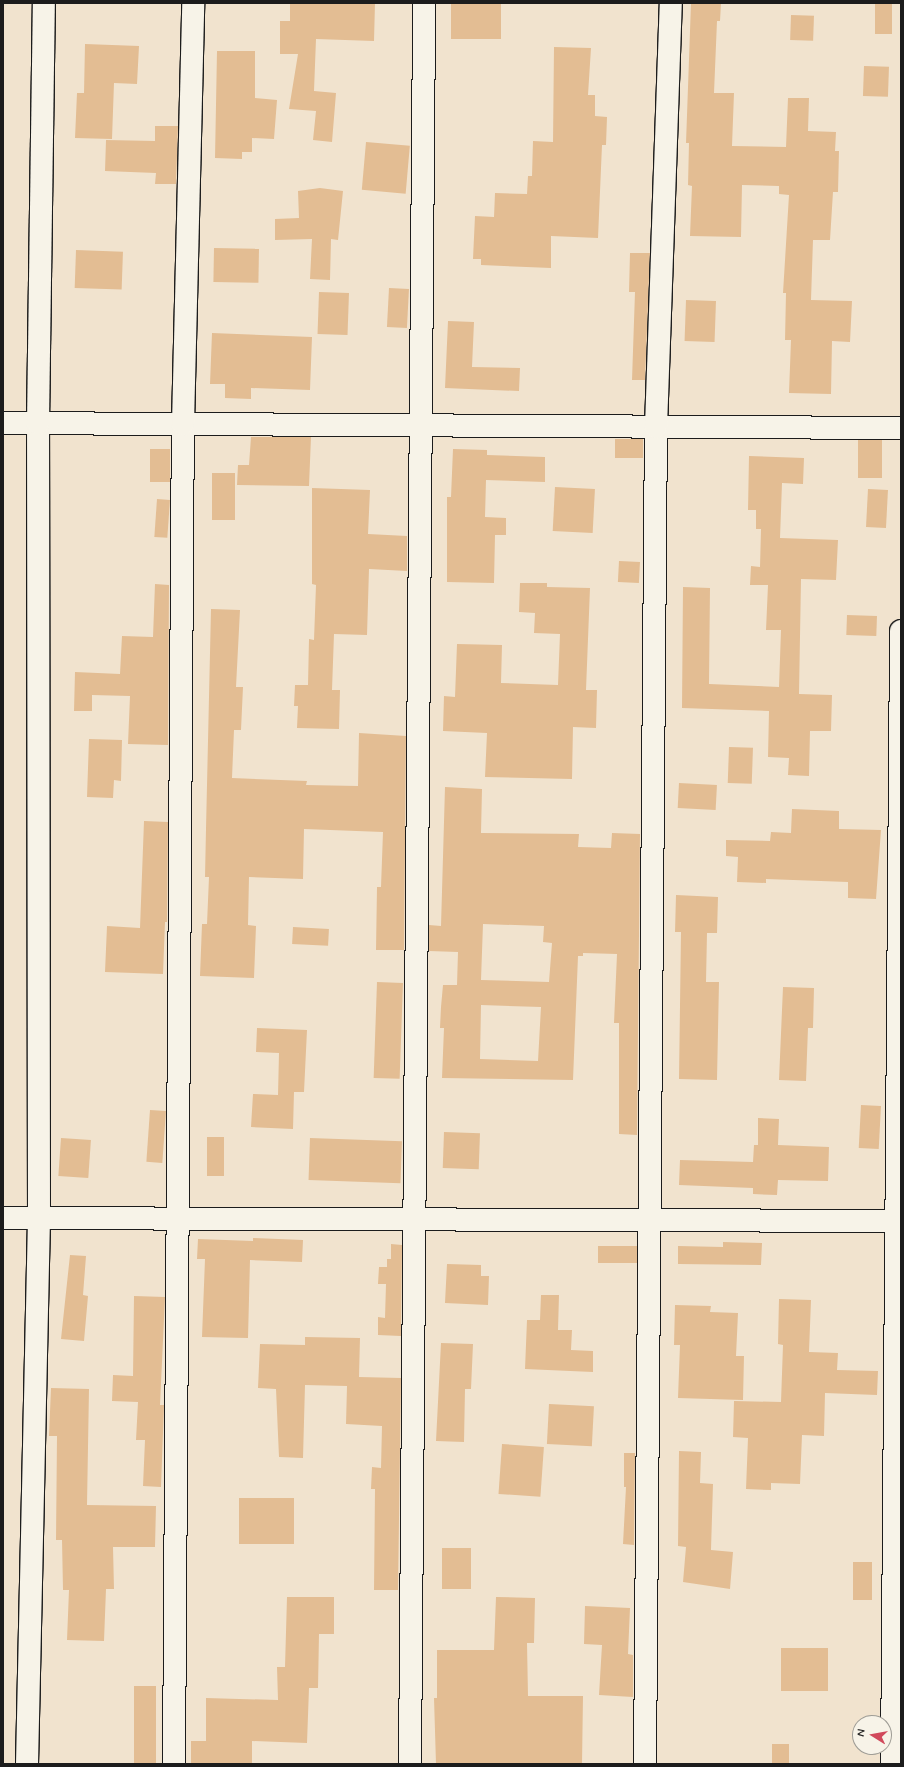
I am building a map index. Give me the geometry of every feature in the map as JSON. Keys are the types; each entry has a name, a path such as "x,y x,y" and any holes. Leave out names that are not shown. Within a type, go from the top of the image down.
{"street":[{"path":"27,1764 39,1218 38,423 44,3"},
{"path":"174,1764 183,424 193,3"},
{"path":"410,1764 424,3"},
{"path":"646,1764 656,427 671,3"},
{"path":"3,423 901,428"},
{"path":"892,1764 899,1221 901,631"},
{"path":"3,1218 899,1221"}],"building":[{"path":"375,3 374,41 316,39 314,91 336,93 332,142 313,140 316,111 289,109 298,54 280,54 280,21 290,21 290,4"},
{"path":"451,3 501,3 501,39 451,39"},
{"path":"691,3 721,3 720,21 717,21 714,93 734,93 732,146 786,147 788,98 809,98 808,131 836,132 835,151 839,151 838,192 833,192 830,240 813,240 811,300 852,301 850,342 832,341 831,394 789,393 791,340 785,340 786,293 783,293 789,195 779,194 779,186 742,185 741,237 690,236 692,186 688,185 689,143 686,143"},
{"path":"875,3 892,3 892,34 875,34"},
{"path":"791,15 814,16 813,41 790,40"},
{"path":"85,44 139,46 137,84 114,83 112,139 75,138 77,93 84,93"},
{"path":"554,47 591,48 588,95 595,95 595,116 607,117 606,145 602,145 598,238 551,236 551,268 481,265 481,259 473,259 475,216 494,217 495,193 527,194 528,176 532,176 533,141 553,142"},
{"path":"217,51 255,51 255,98 277,100 274,139 252,138 252,152 242,152 242,159 215,158"},
{"path":"864,66 889,67 888,97 863,96"},
{"path":"155,126 178,126 176,184 155,184 156,173 105,171 106,140 155,141"},
{"path":"366,142 410,146 406,194 362,190"},
{"path":"320,188 343,191 338,240 331,239 330,280 310,279 312,239 275,240 275,219 299,218 298,191"},
{"path":"214,248 259,249 258,283 213,282"},
{"path":"76,250 123,252 122,290 75,288"},
{"path":"630,253 650,253 645,380 632,380 635,292 629,292"},
{"path":"389,288 409,289 407,328 387,327"},
{"path":"319,292 349,293 348,335 318,334"},
{"path":"686,300 716,301 715,342 685,341"},
{"path":"448,321 474,322 472,367 520,368 519,391 445,388"},
{"path":"212,333 312,337 310,390 251,388 251,399 225,398 225,384 210,384"},
{"path":"251,437 311,437 309,486 237,485 238,465 249,465"},
{"path":"615,439 643,439 643,458 615,458"},
{"path":"858,440 882,440 882,478 858,478"},
{"path":"150,449 170,449 170,482 150,482"},
{"path":"453,449 487,450 487,455 545,457 545,482 486,480 485,517 506,518 506,535 495,535 494,583 447,582 447,497 451,497"},
{"path":"749,456 804,458 803,484 782,483 780,538 838,540 836,580 801,579 799,694 832,695 831,731 810,731 809,776 788,775 789,758 768,757 769,711 682,708 683,587 710,588 709,684 779,687 781,630 766,630 768,585 750,585 751,566 760,567 761,529 756,529 756,510 748,510"},
{"path":"212,473 235,473 235,520 212,520"},
{"path":"555,487 595,489 593,533 553,531"},
{"path":"312,488 370,490 368,534 407,536 407,571 369,569 367,635 334,634 332,690 340,690 339,729 297,728 298,706 294,706 295,685 308,685 309,639 314,640 316,585 312,584"},
{"path":"868,489 888,490 886,528 866,527"},
{"path":"157,499 170,500 167,538 154,537"},
{"path":"619,561 640,562 639,583 618,582"},
{"path":"520,583 547,583 547,587 590,588 586,690 597,690 596,728 573,727 572,779 485,777 487,733 443,731 444,696 455,697 457,644 502,645 501,683 558,685 560,634 534,633 535,613 519,612"},
{"path":"155,584 169,585 168,745 128,744 130,696 92,695 92,711 74,711 75,672 120,674 122,636 153,637"},
{"path":"211,609 240,610 236,687 243,687 241,730 234,730 232,778 307,781 306,785 358,786 359,733 406,736 404,950 376,950 377,887 381,887 383,832 304,829 303,879 249,877 248,925 256,926 254,978 200,976 202,924 207,924 209,877 205,877"},
{"path":"847,615 877,616 876,636 846,635"},
{"path":"89,739 122,740 121,781 114,780 113,798 87,797"},
{"path":"729,747 753,748 752,784 728,783"},
{"path":"679,783 717,785 716,810 678,808"},
{"path":"445,787 482,789 481,833 579,834 578,847 611,848 612,833 640,834 637,1135 619,1134 619,1023 614,1023 617,954 583,953 583,956 578,956 573,1080 442,1078 444,1028 440,1028 443,985 457,985 458,952 429,951 429,925 441,926","holes":["483,924 544,926 543,942 552,943 549,982 481,980","481,1005 541,1007 538,1061 480,1059"]},
{"path":"792,809 839,811 839,829 881,830 876,899 848,898 848,882 766,879 766,883 737,882 738,857 726,856 726,840 770,841 771,832 791,833"},
{"path":"144,821 168,822 167,922 165,922 163,974 105,972 107,926 140,928"},
{"path":"676,895 718,897 717,933 707,933 706,982 719,982 717,1080 679,1079 681,932 675,932"},
{"path":"293,927 329,929 328,946 292,944"},
{"path":"377,982 403,983 400,1079 374,1078"},
{"path":"783,987 814,988 813,1028 808,1028 806,1081 779,1080"},
{"path":"257,1028 307,1030 304,1092 294,1092 293,1129 251,1127 253,1094 278,1095 279,1053 256,1052"},
{"path":"861,1105 881,1106 879,1149 859,1148"},
{"path":"150,1110 166,1111 162,1163 146,1162"},
{"path":"758,1118 779,1119 778,1145 829,1147 828,1181 778,1180 777,1195 753,1194 753,1188 679,1185 680,1160 753,1162 754,1145 758,1145"},
{"path":"444,1132 480,1133 479,1169 443,1168"},
{"path":"207,1137 224,1137 224,1176 207,1176"},
{"path":"61,1138 91,1140 88,1178 58,1176"},
{"path":"310,1138 402,1141 400,1183 309,1180"},
{"path":"253,1238 303,1240 302,1262 250,1260 248,1338 202,1337 205,1259 197,1259 198,1239 253,1241"},
{"path":"723,1242 762,1243 761,1265 678,1264 678,1246 723,1247"},
{"path":"391,1244 402,1245 401,1336 378,1335 378,1317 385,1318 386,1284 378,1284 379,1267 387,1267 387,1259 391,1259"},
{"path":"598,1246 637,1246 637,1263 598,1263"},
{"path":"70,1255 86,1256 83,1295 88,1296 84,1341 61,1339"},
{"path":"447,1264 481,1265 481,1276 489,1276 488,1305 445,1303"},
{"path":"541,1295 559,1295 558,1330 572,1330 571,1350 593,1351 593,1372 525,1369 527,1320 540,1320"},
{"path":"134,1296 165,1297 160,1405 164,1405 161,1487 143,1486 145,1440 136,1440 138,1402 112,1401 113,1375 133,1376"},
{"path":"779,1299 811,1300 809,1352 838,1353 837,1370 878,1371 877,1395 825,1393 824,1436 802,1435 800,1484 771,1483 771,1490 746,1489 748,1438 733,1437 734,1401 781,1402 783,1345 778,1344"},
{"path":"675,1305 711,1306 710,1312 738,1313 736,1356 744,1356 743,1400 678,1398 680,1345 674,1345"},
{"path":"305,1337 360,1338 359,1377 401,1378 398,1590 374,1590 375,1489 371,1489 372,1467 381,1468 382,1426 346,1424 347,1386 305,1385 303,1458 279,1457 276,1389 258,1388 260,1344 305,1345"},
{"path":"441,1343 473,1344 471,1389 465,1389 464,1442 436,1441"},
{"path":"51,1388 89,1389 87,1505 156,1506 155,1547 113,1547 114,1589 106,1589 104,1641 67,1640 69,1590 63,1590 62,1540 56,1540 57,1436 49,1436"},
{"path":"549,1404 594,1406 592,1446 547,1444"},
{"path":"502,1444 544,1447 540,1497 499,1494"},
{"path":"679,1451 701,1452 700,1483 713,1484 711,1550 733,1552 730,1589 683,1582 686,1547 678,1546"},
{"path":"624,1453 635,1453 634,1545 623,1544 626,1487 624,1487"},
{"path":"239,1498 294,1498 294,1544 239,1544"},
{"path":"442,1548 471,1548 471,1589 442,1589"},
{"path":"853,1562 872,1562 872,1600 853,1600"},
{"path":"287,1597 334,1597 334,1634 319,1634 318,1688 309,1688 307,1743 252,1741 252,1764 191,1764 191,1741 206,1741 206,1698 278,1700 277,1667 285,1667"},
{"path":"496,1597 535,1598 534,1643 527,1643 528,1696 583,1696 582,1764 436,1764 434,1698 437,1698 437,1650 494,1650"},
{"path":"585,1606 630,1608 628,1654 633,1655 633,1697 599,1695 602,1645 584,1644"},
{"path":"781,1648 828,1648 828,1691 781,1691"},
{"path":"134,1686 156,1686 156,1764 134,1764"},
{"path":"772,1744 789,1744 789,1764 772,1764"}]}
